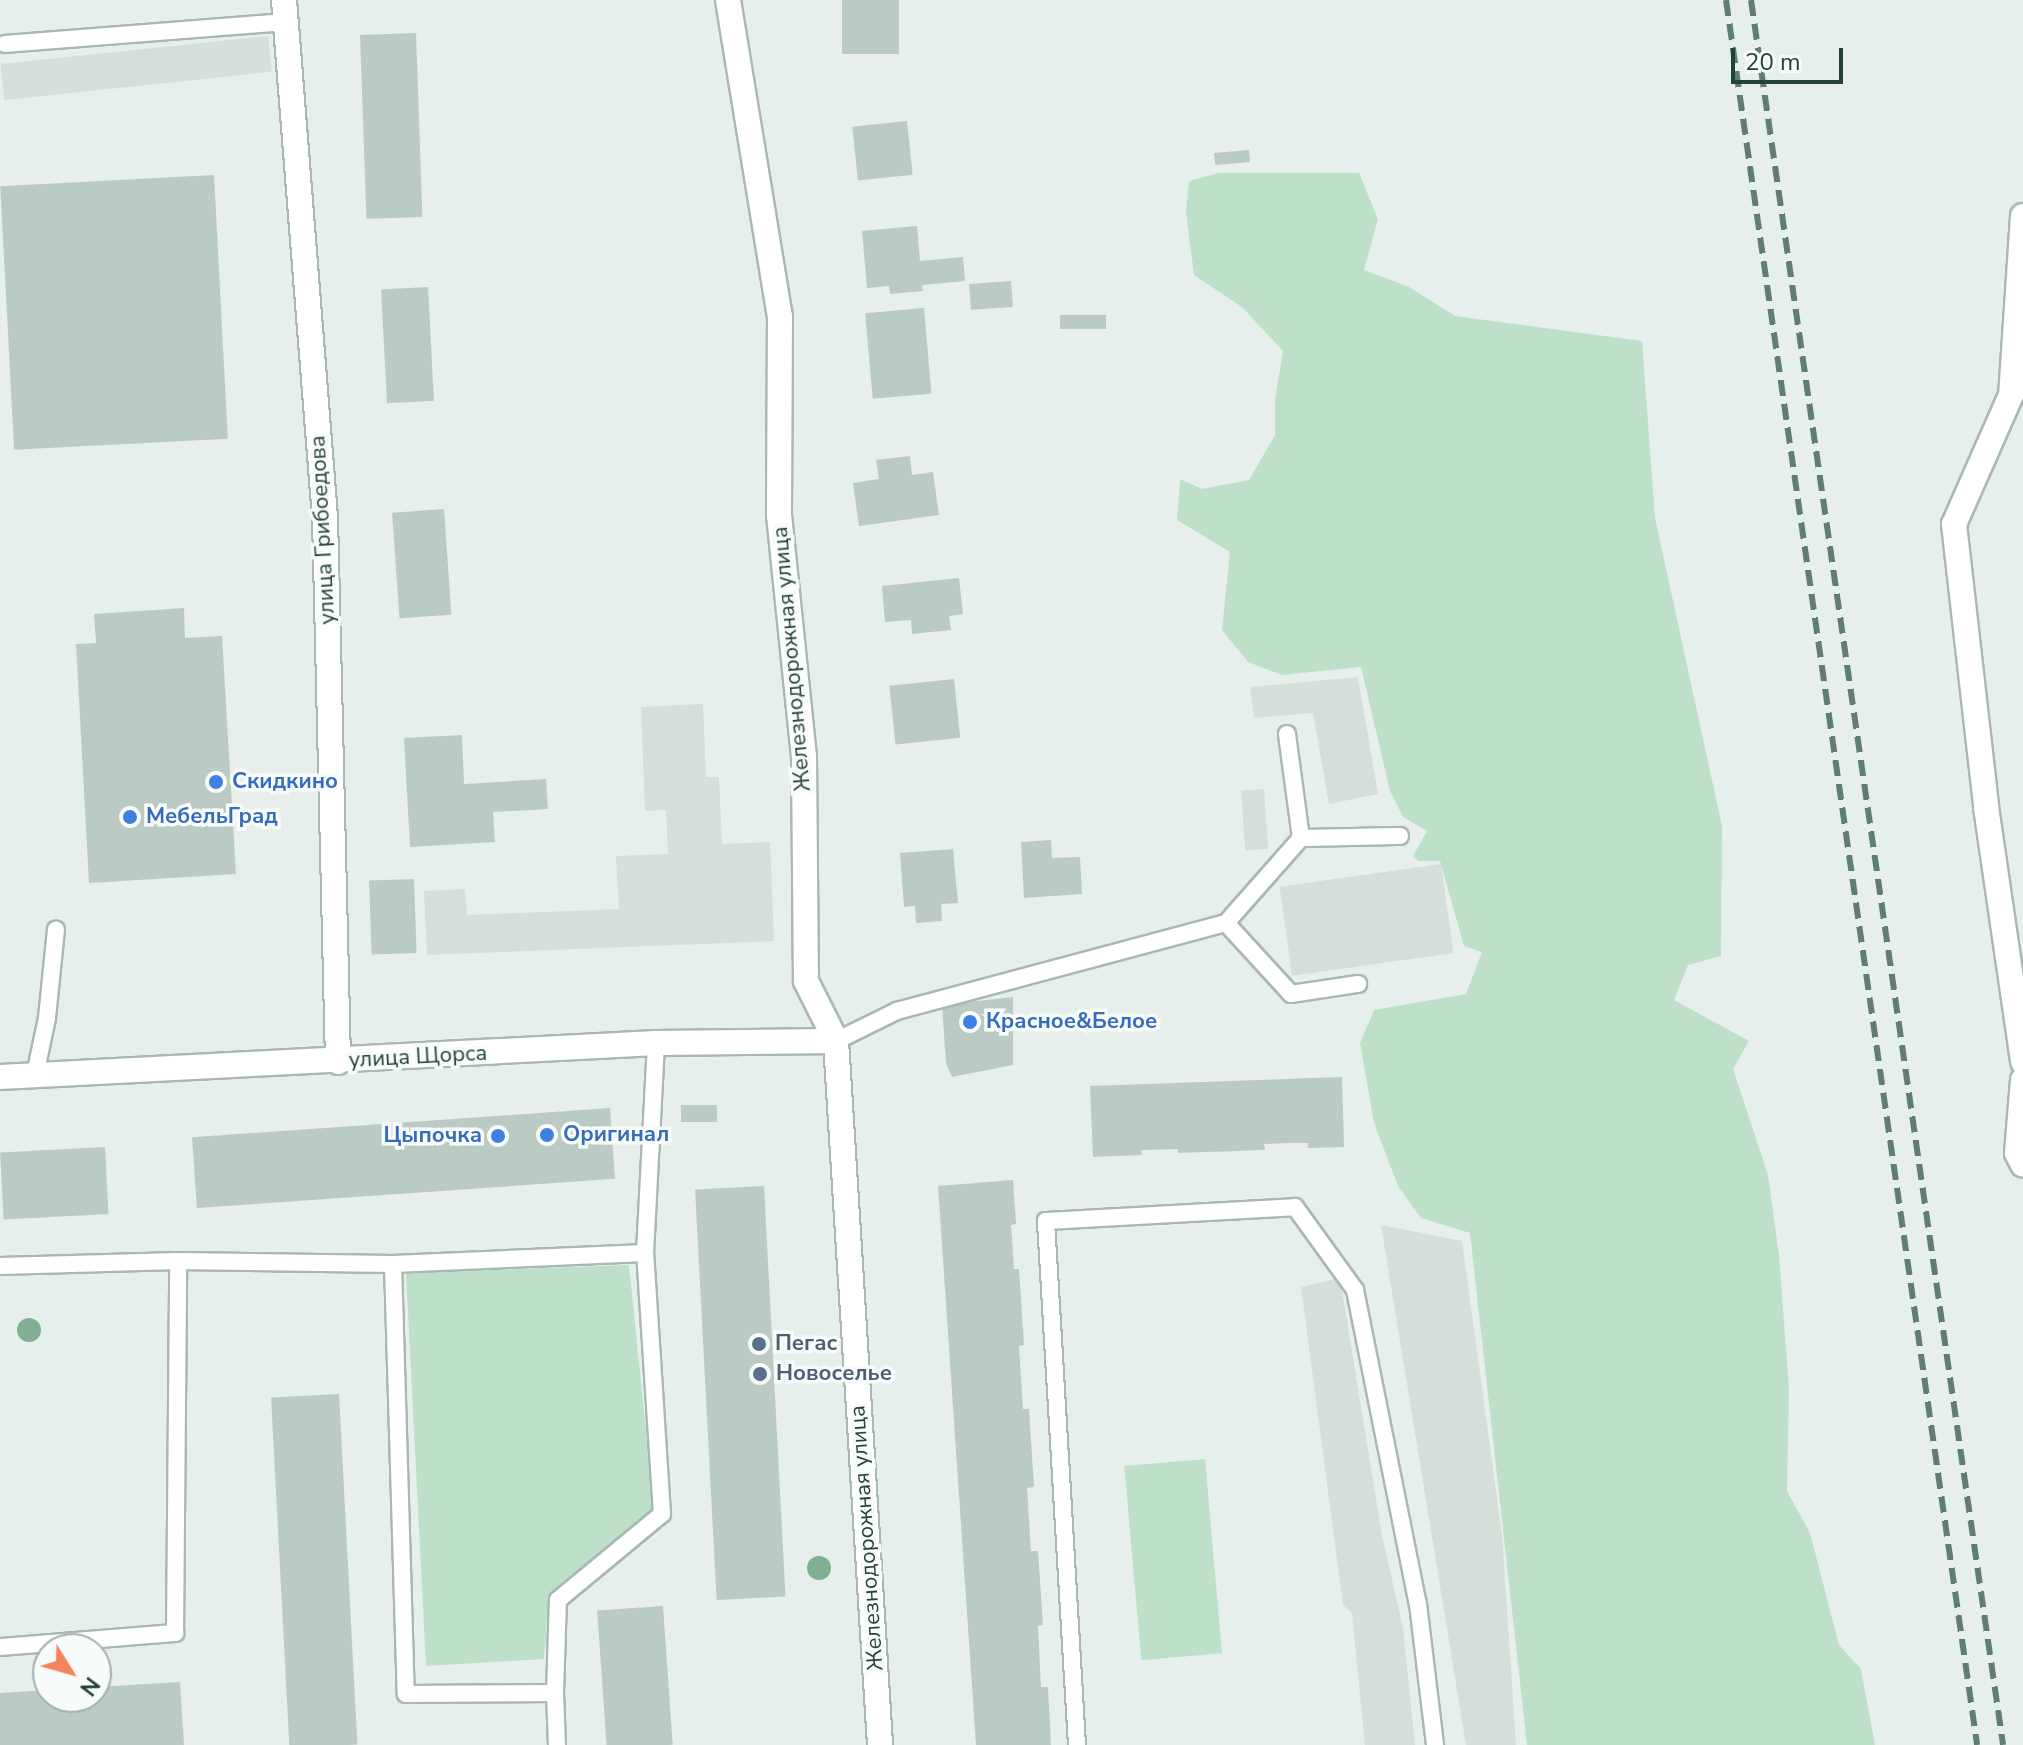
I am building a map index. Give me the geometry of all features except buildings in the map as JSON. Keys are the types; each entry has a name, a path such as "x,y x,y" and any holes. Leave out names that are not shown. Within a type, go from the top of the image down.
{"street":[{"name":"Железнодорожная улица","path":"728,0 780,316 779,515 804,756 806,981 836,1041 880,1745"},
{"name":"улица Грибоедова","path":"285,11 325,517 338,1062"},
{"path":"2023,216 2011,395 1954,524 1986,807 2023,1062"},
{"name":"улица Щорса","path":"0,1077 338,1062 656,1043 836,1041"},
{"path":"2023,1080 2017,1153 2023,1165"}],"lane":[{"path":"5,44 285,11"},
{"path":"1287,734 1301,838"},
{"path":"836,1041 897,1011 1226,923 1301,838 1400,836"},
{"path":"1226,923 1291,994 1358,984"},
{"path":"35,1075 47,1018 56,929"},
{"path":"557,1745 558,1600 662,1514 645,1253 656,1043"},
{"path":"1077,1745 1046,1221 1295,1207 1355,1290 1418,1604 1435,1745"},
{"path":"0,1266 178,1261 393,1264 645,1253"},
{"path":"0,1647 175,1633 178,1261"},
{"path":"393,1264 406,1694 555,1693"}],"shaded area":[{"path":"268,36 272,72 4,100 0,64"},
{"path":"1358,677 1378,794 1329,804 1313,713 1254,718 1250,687"},
{"path":"703,704 706,777 719,777 722,844 770,842 774,941 427,955 424,891 465,889 467,915 619,909 616,856 668,854 666,810 645,811 641,707"},
{"path":"1264,789 1268,849 1245,850 1241,791"},
{"path":"1441,864 1454,953 1292,976 1280,887"},
{"path":"1381,1225 1462,1241 1502,1535 1516,1745 1466,1745"},
{"path":"1340,1278 1382,1535 1403,1628 1415,1745 1365,1745 1352,1613 1343,1605 1301,1287"}],"green space":[{"path":"1218,173 1359,173 1378,219 1364,270 1409,287 1455,316 1642,341 1655,518 1722,826 1721,956 1688,965 1674,1000 1749,1041 1733,1069 1768,1175 1779,1255 1789,1389 1787,1491 1810,1533 1839,1645 1861,1669 1875,1745 1527,1745 1470,1233 1421,1218 1398,1186 1374,1123 1360,1043 1374,1010 1466,994 1482,952 1464,946 1440,861 1418,861 1413,856 1427,831 1403,817 1390,791 1361,667 1282,675 1248,662 1222,630 1230,552 1177,520 1180,479 1202,489 1249,480 1275,435 1275,400 1283,351 1242,307 1194,275 1186,212 1189,181"},
{"path":"629,1265 654,1509 549,1596 544,1659 426,1666 406,1273"},
{"path":"1205,1459 1222,1653 1141,1660 1124,1466"}],"railway":[{"path":"1726,0 1977,1745"},
{"path":"1751,0 2003,1745"}],"place":[{"name":"Скидкино","path":"216,782"},
{"name":"МебельГрад","path":"130,817"},
{"name":"Красное&Белое","path":"970,1022"},
{"name":"Оригинал","path":"547,1135"},
{"name":"Цыпочка","path":"498,1136"},
{"name":"Пегас","path":"759,1344"},
{"name":"Новоселье","path":"760,1374"}]}
